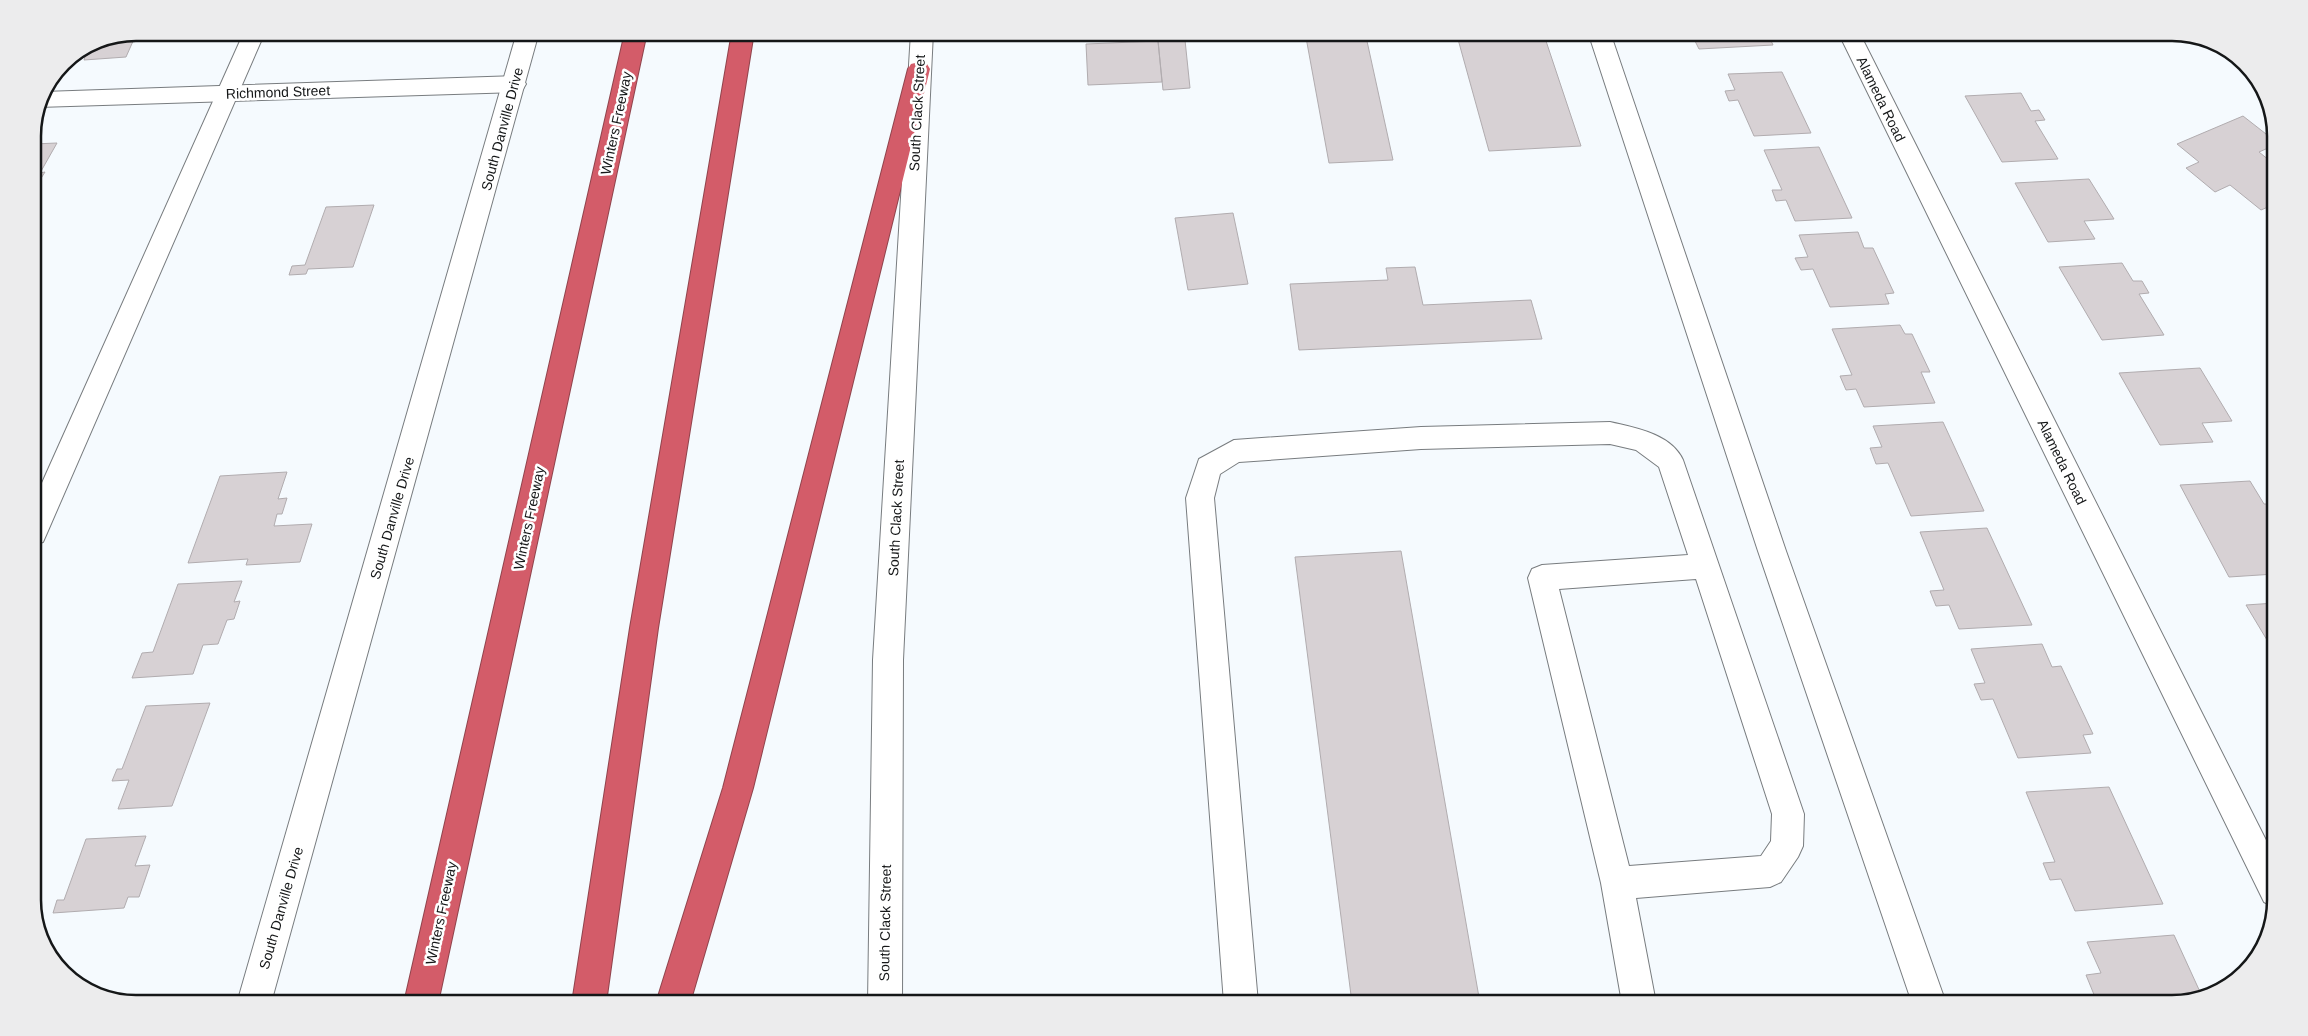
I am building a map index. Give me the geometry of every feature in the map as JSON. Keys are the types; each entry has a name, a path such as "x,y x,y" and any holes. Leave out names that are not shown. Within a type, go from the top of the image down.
{"highway":[{"name":"Winters Freeway","path":"423,995 634,41"},
{"path":"590,995 644,628 742,41"},
{"path":"675,995 738,788 920,69"}],"main road":[{"path":"41,514 251,41"},
{"name":"South Danville Drive","path":"257,995 526,41"},
{"name":"South Clack Street","path":"885,995 888,660 922,41"},
{"path":"1602,41 1772,551 1926,995"},
{"name":"Alameda Road","path":"1852,41 2267,873"},
{"name":"Richmond Street","path":"49,100 515,84"},
{"path":"1240,995 1200,498 1208,467 1234,451 1421,438 1610,433 1643,442 1670,460 1788,814 1787,846 1770,871 1617,883"},
{"path":"1637,995 1617,883 1542,578 1706,566"}],"building":[{"path":"133,41 126,57 84,60 85,57 112,44"},
{"path":"1158,41 1185,41 1190,88 1163,90"},
{"path":"1158,41 1162,82 1088,85 1086,44"},
{"path":"1307,41 1367,41 1393,160 1329,163"},
{"path":"1458,41 1546,41 1581,146 1489,151"},
{"path":"1695,41 1771,41 1773,45 1699,49"},
{"path":"1782,72 1811,133 1754,136 1738,100 1729,101 1725,91 1735,90 1728,74"},
{"path":"2021,93 2031,111 2039,110 2045,120 2035,121 2058,159 2002,162 1965,96"},
{"path":"2243,116 2267,135 2267,148 2259,152 2267,158 2267,207 2261,210 2230,185 2215,192 2186,168 2199,162 2177,144"},
{"path":"57,143 41,171 41,144"},
{"path":"1819,147 1852,218 1795,221 1786,200 1776,201 1772,190 1782,190 1764,150"},
{"path":"2089,179 2114,219 2084,221 2095,239 2048,242 2015,183"},
{"path":"374,205 353,267 308,269 306,274 289,275 292,266 305,265 326,207"},
{"path":"1233,213 1248,284 1188,290 1175,218"},
{"path":"1858,232 1864,248 1873,248 1894,293 1885,294 1889,304 1830,307 1813,269 1801,270 1795,258 1808,257 1799,235"},
{"path":"2122,263 2133,281 2142,281 2149,293 2139,294 2164,335 2102,340 2059,267"},
{"path":"1415,267 1423,305 1531,300 1542,339 1299,350 1290,284 1388,280 1386,268"},
{"path":"1900,325 1905,334 1912,334 1930,372 1921,372 1935,403 1864,407 1856,389 1846,390 1840,376 1852,375 1832,329"},
{"path":"2200,368 2232,421 2202,423 2213,442 2160,445 2119,373"},
{"path":"1943,422 1984,511 1911,516 1888,463 1876,464 1870,448 1882,447 1873,426"},
{"path":"287,472 278,499 287,498 282,514 277,514 274,526 312,524 300,562 246,565 248,559 188,563 220,476"},
{"path":"2250,481 2264,504 2267,504 2267,575 2229,577 2180,485"},
{"path":"1987,528 2032,625 1959,629 1949,605 1936,606 1930,591 1944,590 1920,532"},
{"path":"1401,551 1479,995 1351,995 1295,557"},
{"path":"242,581 234,602 240,601 234,619 227,620 218,644 203,645 193,674 132,678 142,653 153,652 178,584"},
{"path":"2267,604 2267,640 2246,605"},
{"path":"2042,644 2052,667 2061,666 2093,734 2083,735 2091,753 2018,758 1993,699 1981,700 1974,684 1985,683 1971,649"},
{"path":"210,703 172,806 118,809 129,780 112,781 117,769 122,769 146,706"},
{"path":"2109,787 2163,904 2075,911 2061,879 2050,880 2043,863 2055,862 2026,792"},
{"path":"146,836 135,866 150,865 139,897 128,897 124,908 53,913 57,900 64,900 86,839"},
{"path":"2174,935 2199,991 2171,995 2094,995 2086,975 2101,973 2087,942"}]}
